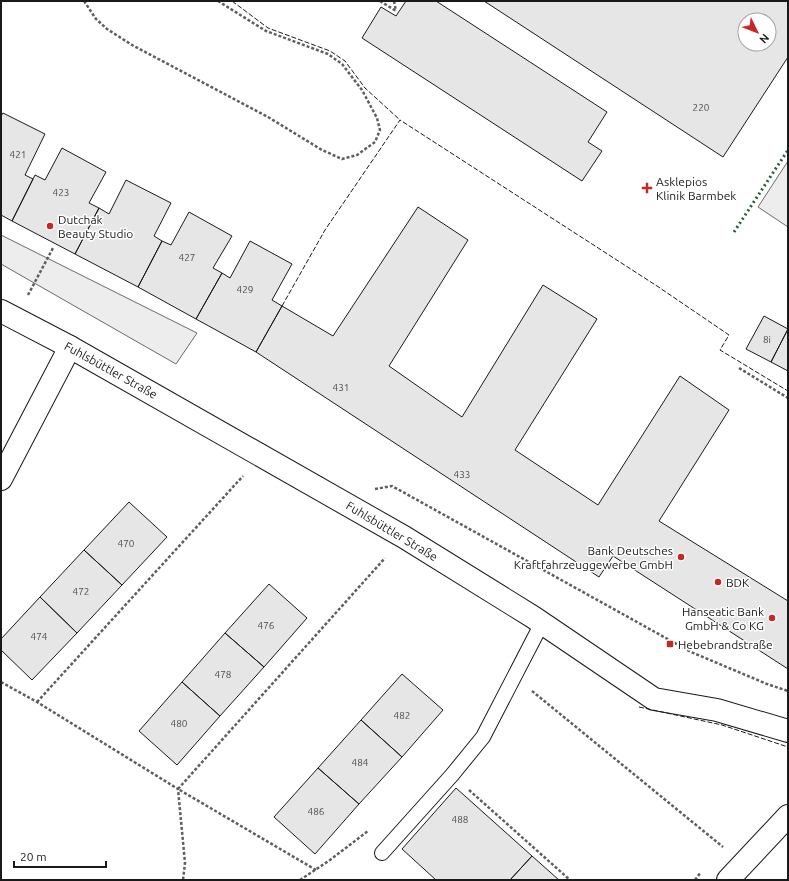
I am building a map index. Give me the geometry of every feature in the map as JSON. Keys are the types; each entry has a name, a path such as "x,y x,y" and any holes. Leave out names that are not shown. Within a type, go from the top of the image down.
{"main road":[{"name":"Fuhlsbüttler Straße","path":"8,315 70,347 404,537 542,623 654,698 717,710 788,731"},
{"path":"1,479 70,347"},
{"path":"728,880 788,816"}],"lane":[{"path":"382,853 452,775 483,737 542,623"}],"path":[{"path":"84,1 96,19 107,29 132,45 268,117 322,150 342,159 357,155 375,142 380,130 377,118 362,90 342,64 328,54 266,31 218,1"},
{"path":"380,1 396,11 394,1"},
{"path":"8,315 53,248"},
{"path":"739,368 788,398"},
{"path":"37,702 262,455"},
{"path":"369,490 392,486 691,652 767,684 788,691"},
{"path":"183,880 184,863 178,789 404,537"},
{"path":"514,676 723,846"},
{"path":"1,682 37,702 178,789 316,870"},
{"path":"452,775 570,880"}],"shaded area":[{"path":"788,161 788,227 758,207"},
{"path":"1,235 197,333 176,364 1,264"}],"building":[{"path":"406,1 436,1 607,112 588,142 602,151 582,181 362,38 381,7 396,16"},
{"path":"484,1 788,1 788,57 723,157"},
{"path":"3,113 45,134 25,175 33,179 12,221 1,215 1,116"},
{"path":"62,148 106,172 89,203 99,208 75,254 12,221 35,175 45,180"},
{"path":"126,180 171,203 154,236 162,241 138,287 75,254 99,208 109,214"},
{"path":"418,207 468,240 389,366 462,417 543,285 597,319 515,450 598,505 680,376 729,410 659,521 788,601 788,669 613,556 599,577 256,352 282,306 333,336"},
{"path":"189,212 232,236 213,268 222,273 196,319 138,287 162,241 171,245"},
{"path":"250,241 292,264 272,300 282,306 256,352 196,319 222,273 230,278"},
{"path":"764,316 788,329 771,362 746,349"},
{"path":"788,329 788,371 771,362"},
{"path":"129,502 167,537 122,585 84,550"},
{"path":"84,550 122,585 77,633 40,597"},
{"path":"269,584 307,618 264,667 225,633"},
{"path":"40,597 77,633 32,680 1,650 1,639"},
{"path":"225,633 264,667 220,716 182,682"},
{"path":"402,674 443,710 402,757 361,720"},
{"path":"182,682 220,716 177,765 139,731"},
{"path":"361,720 402,757 359,804 318,768"},
{"path":"318,768 359,804 315,854 274,817"},
{"path":"456,788 532,856 510,880 436,880 402,849"},
{"path":"532,856 559,880 510,880"}],"hedge":[{"path":"734,232 788,150"}],"fence":[{"path":"232,1 268,28 330,51 345,61 365,88 400,120"},
{"path":"282,306 325,230 400,120 657,286 729,335 720,350 788,391"},
{"path":"639,707 722,725 788,747"}],"place":[{"name":"Asklepios Klinik Barmbek","path":"647,188"},
{"name":"Dutchak Beauty Studio","path":"50,226"},
{"name":"Bank Deutsches Kraftfahrzeuggewerbe GmbH","path":"681,557"},
{"name":"BDK","path":"718,582"},
{"name":"Hanseatic Bank GmbH & Co KG","path":"772,618"},
{"name":"Hebebrandstraße","path":"670,644"}]}
